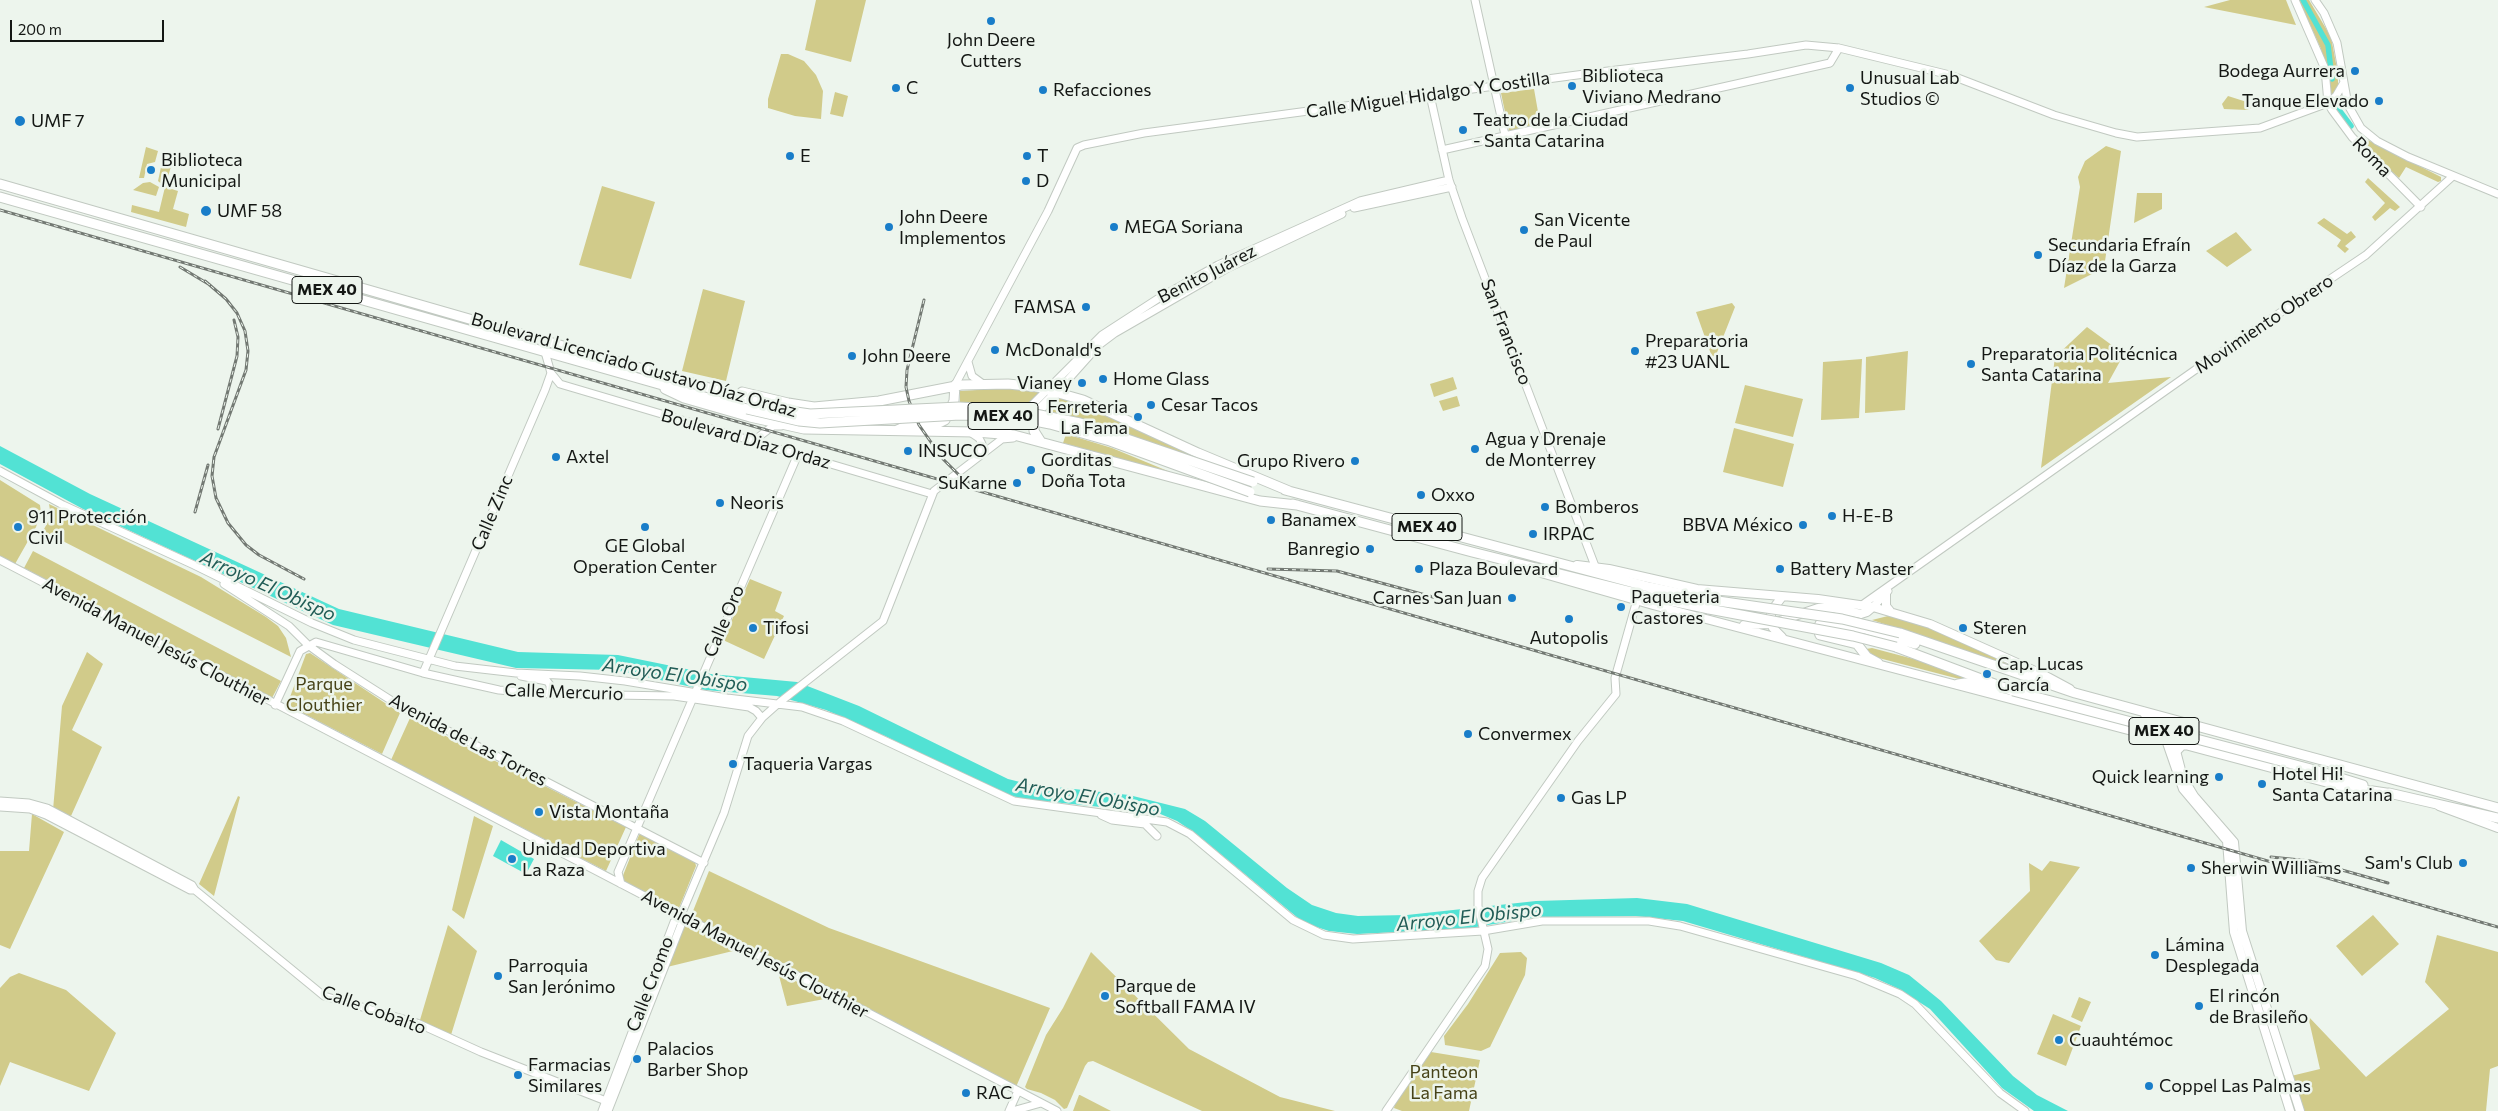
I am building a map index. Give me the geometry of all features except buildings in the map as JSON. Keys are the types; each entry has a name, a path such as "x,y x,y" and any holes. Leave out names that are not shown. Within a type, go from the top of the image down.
{"main road":[{"name":"Boulevard Licenciado Gustavo Díaz Ordaz","path":"0,184 650,372 790,419 820,423 960,415 1015,417 1050,424 1110,441 1250,492 1297,505 1521,564 1854,636 1896,647 2010,690 2315,770 2393,794 2431,802"},
{"name":"Boulevard Licenciado Gustavo Díaz Ordaz","path":"0,197 653,383 749,405 810,414 959,407 1015,410 1080,423 1253,482 1710,605 1842,619 1900,633 2075,693 2498,806"},
{"path":"650,372 661,371 677,374 803,406 827,406 879,401 955,386 1020,384 1053,391 1107,410 1198,453 1289,491"},
{"path":"653,383 684,398 781,426 814,430 1004,433 1260,501 1297,505"},
{"path":"888,432 906,426 937,424 945,420 954,402 955,386"},
{"path":"1041,442 1034,431 1034,421 1039,410 1053,391"},
{"path":"879,401 891,403 898,413 896,426 888,432"},
{"name":"Boulevard Licenciado Gustavo Díaz Ordaz","path":"1521,564 1558,579 2166,740 2183,789 2227,841 2235,915"},
{"name":"Boulevard Licenciado Gustavo Díaz Ordaz","path":"1565,565 1595,566 1666,583 1732,593 1818,599 1873,607 1930,624 2044,674 2075,693"},
{"path":"1731,624 1741,623 1750,613 1747,599 1732,593"},
{"path":"1886,593 1886,606 1892,612"},
{"path":"1782,597 1772,610 1771,624 1779,635 1789,640"},
{"path":"1818,599 1827,620"},
{"path":"1731,624 1771,624 1822,608 1861,614 1873,607"},
{"path":"1838,609 1820,624 1818,629 1820,635 1857,644 1868,657 1878,663"},
{"path":"1827,620 1889,636 1969,662 1984,662"},
{"path":"1958,684 2010,690"},
{"name":"Boulevard Licenciado Gustavo Díaz Ordaz","path":"2144,712 2146,717 2170,728 2176,746"},
{"path":"2191,746 2188,738 2193,730 2222,733"},
{"path":"2290,1111 2234,932 2234,842 2190,791 2182,775 2176,746 2191,746 2337,785 2393,794"},
{"name":"MEX 40","path":"2431,802 2498,818"},
{"name":"MEX 40","path":"2431,802 2449,812 2498,828"},
{"path":"2235,915 2300,1111"},
{"path":"2253,997 2255,992 2254,974"},
{"path":"2253,997 2259,1000 2268,1015"}],"street":[{"path":"1475,0 1505,135"},
{"path":"2294,0 2325,69 2328,103"},
{"path":"2315,0 2324,13 2337,43 2343,84 2350,109 2361,128 2377,140 2408,157 2498,194"},
{"name":"Calle Miguel Hidalgo Y Costilla","path":"955,386 1048,211 1078,147 1144,133 1495,87 1592,72 1816,44 1839,48 1968,81 2034,108 2126,136 2248,130 2272,124 2328,103"},
{"path":"1442,150 1830,63 1839,48"},
{"path":"2328,103 2336,96 2343,84"},
{"name":"San Francisco","path":"1430,95 1450,184 1595,566"},
{"path":"2328,103 2342,103 2350,109"},
{"name":"Roma","path":"2328,103 2352,137 2421,206"},
{"name":"Movimiento Obrero","path":"1862,605 2195,370 2366,255 2453,176"},
{"name":"Benito Juárez","path":"1128,321 1226,269 1358,206 1450,184"},
{"name":"Benito Juárez","path":"981,454 1053,391 1102,342 1128,321 1218,265 1360,201 1450,184"},
{"path":"545,352 551,373 560,384 546,390"},
{"path":"970,356 968,364 970,373 983,384"},
{"name":"Calle Zinc","path":"423,673 546,390 551,373"},
{"name":"Boulevard Diaz Ordaz","path":"560,384 932,494"},
{"path":"752,442 773,426 781,426"},
{"path":"767,432 771,443 780,450"},
{"path":"970,432 979,438 982,444 981,454"},
{"path":"681,915 730,799 744,743 762,718 780,702 883,621 935,489 1002,439 1009,437 1072,450"},
{"name":"Calle Oro","path":"618,872 705,666 798,454"},
{"path":"0,472 102,524 194,565 326,630 455,666 516,674 596,678 675,693"},
{"name":"Avenida Manuel Jesús Clouthier","path":"0,560 274,705 1057,1111"},
{"name":"Avenida de Las Torres","path":"194,565 289,626 308,645 400,706 704,863"},
{"name":"Movimiento Obrero","path":"1873,607 1894,583"},
{"path":"1386,1111 1485,966 1488,949 1478,906 1479,885 1488,867 1578,741 1616,694 1615,678 1637,600"},
{"name":"Calle Mercurio","path":"308,645 316,642 324,643 423,673 499,690 550,694 694,694 749,707 762,718"},
{"path":"274,705 296,658 308,645"},
{"path":"435,675 432,672 434,667 450,668 455,666"},
{"path":"516,674 547,681 550,685 550,694"},
{"path":"694,694 780,702 809,708 844,721 996,795 1014,801 1157,820 1178,826 1293,920 1324,935 1353,939 1483,930 1542,921 1649,921 1687,928 1857,976 1891,990 1915,1004 2000,1093 2025,1111"},
{"name":"Calle Cobalto","path":"0,801 29,803 47,808 192,884 195,890 324,996 417,1023 481,1052 606,1101"},
{"path":"0,807 30,810 46,815 190,890 195,890"},
{"path":"1098,813 1112,820 1146,824 1157,836"},
{"path":"603,875 613,876 618,872 621,884"},
{"name":"Calle Cromo","path":"602,1111 671,932 677,918 681,915"},
{"name":"Calle Cromo","path":"608,1111 682,925 681,915"},
{"path":"1010,1111 1018,1091"},
{"path":"1010,1111 1041,1103"}],"green space":[{"path":"816,0 866,0 851,62 805,50"},
{"path":"2230,0 2286,0 2296,25 2204,7"},
{"path":"2299,0 2309,0 2331,37 2338,74 2338,85 2334,95 2329,96 2321,49"},
{"path":"781,54 788,54 804,61 816,75 823,91 821,119 795,116 768,108 768,99"},
{"path":"1534,89 1540,123 1509,131 1501,93"},
{"path":"835,92 848,96 843,117 830,114"},
{"path":"2228,96 2250,103 2251,108 2247,110 2224,109 2222,104"},
{"path":"2360,136 2441,177 2441,181 2438,182 2406,167 2399,178 2368,150 2359,138"},
{"path":"2106,146 2121,151 2104,268 2064,288 2080,187 2078,177 2085,161"},
{"path":"146,147 158,151 155,162 147,164 144,178 139,178"},
{"path":"165,160 172,163 165,187 158,181 161,167 164,167"},
{"path":"2368,178 2400,207 2395,211 2390,208 2375,221 2372,217 2385,203 2365,182"},
{"path":"150,182 159,187 156,196 133,190 143,183"},
{"path":"602,186 655,202 631,279 579,265"},
{"path":"165,187 178,191 173,209 189,214 186,227 131,212 132,205 159,212"},
{"path":"2137,193 2162,193 2162,209 2134,223"},
{"path":"2324,218 2347,234 2351,231 2356,237 2345,246 2349,249 2345,253 2337,246 2341,240 2317,223"},
{"path":"2236,232 2252,250 2227,267 2206,251"},
{"path":"703,289 745,301 726,381 682,371"},
{"path":"1732,303 1735,307 1716,355 1712,357 1696,312"},
{"path":"2087,327 2124,354 2108,383 2171,377 2041,468 2055,357"},
{"path":"1908,351 1905,410 1865,413 1866,357"},
{"path":"1862,359 1859,418 1821,420 1823,362"},
{"path":"1453,377 1457,389 1434,397 1430,384"},
{"path":"1745,385 1803,399 1793,437 1735,423"},
{"path":"1010,388 1042,392 1026,408 960,404 960,391"},
{"path":"1457,396 1460,406 1443,411 1439,401"},
{"path":"1060,398 1121,421 1231,473 1104,426 1045,410"},
{"path":"1734,428 1794,444 1783,487 1723,472"},
{"path":"1066,434 1112,448 1175,474 1063,443"},
{"path":"0,480 40,505 41,513 36,527 15,564 0,557"},
{"name":"Parque Clouthier","path":"49,504 201,577 266,617 278,626 286,638 291,657 43,531 51,516"},
{"name":"Parque Clouthier","path":"33,551 281,681 272,698 24,568"},
{"name":"Tifosi","path":"750,579 782,592 775,611 784,616 764,659 723,640"},
{"path":"1888,616 1927,626 2012,666 1872,620"},
{"path":"1872,648 1925,662 1982,685 1875,657 1866,649"},
{"path":"87,652 103,664 72,730 102,747 71,816 53,810 62,706"},
{"name":"Parque Clouthier","path":"310,653 400,713 382,754 287,705 306,654"},
{"name":"Parque Clouthier","path":"410,718 626,827 606,871 391,760"},
{"path":"238,796 240,797 214,896 199,884"},
{"path":"32,814 64,832 10,949 0,945 0,851 29,851"},
{"path":"474,816 493,826 464,919 452,910"},
{"path":"642,834 695,862 696,866 679,908 676,909 623,882 622,878 639,835"},
{"path":"2050,861 2080,867 2009,963 1996,960 1979,941 2030,891 2029,863 2042,871"},
{"path":"709,871 829,928 1050,1008 1016,1087 691,916"},
{"path":"2373,915 2399,944 2362,976 2336,946"},
{"path":"685,923 737,950 667,967"},
{"path":"448,925 477,951 451,1035 420,1020"},
{"path":"2437,935 2498,952 2498,1066 2490,1069 2486,1111 2303,1111 2291,1076 2320,1069 2308,1016 2366,1077 2449,1009 2425,982"},
{"path":"1091,952 1189,1049 1280,1097 1335,1111 1202,1111 1093,1061 1088,1062 1085,1066 1067,1108 1064,1109 1055,1100 1041,1093 1027,1089 1025,1087 1046,1035 1063,1008"},
{"path":"1521,952 1527,958 1525,975 1490,1047 1481,1051 1445,1045 1444,1036 1468,1004 1500,953"},
{"path":"778,972 829,998 830,998 787,1006"},
{"path":"19,973 66,990 116,1033 89,1091 10,1062 0,1086 0,988 10,977"},
{"path":"2079,997 2091,1002 2082,1022 2071,1017"},
{"name":"Cuauhtémoc","path":"2053,1014 2081,1026 2066,1066 2037,1054"},
{"name":"Panteon La Fama","path":"1431,1052 1480,1060 1469,1111 1402,1111 1394,1108 1395,1103"},
{"path":"1080,1095 1111,1111 1073,1111"}],"water":[{"name":"Arroyo El Obispo","path":"0,446 90,494 339,609 518,652 618,655 711,674 797,682 859,706 1008,779 1028,784 1129,795 1185,809 1205,821 1287,888 1312,905 1336,913 1358,916 1407,915 1536,901 1637,898 1687,904 1881,963 1909,975 1941,1001 2013,1076 2037,1095 2068,1111 2034,1111 2002,1088 1930,1009 1899,989 1875,978 1683,921 1636,916 1536,917 1464,929 1357,934 1329,931 1304,923 1195,833 1177,821 1158,813 1024,799 1001,793 885,736 826,710 777,696 705,690 615,670 516,668 333,625 83,509 0,464"},
{"path":"501,840 534,859 526,874 493,856"}],"waterway":[{"path":"2303,0 2328,45 2332,79"},
{"path":"2336,106 2351,126"}],"railway":[{"path":"0,210 2498,927"},
{"path":"180,267 210,285"},
{"path":"205,281 226,299 237,313 245,331 248,351 246,370 214,457 212,476 216,498 228,523 246,545 259,555 304,579"},
{"path":"924,300 907,370 906,387 909,401 919,425 942,458 963,479 976,485"},
{"path":"218,429 237,356 238,337 234,320"},
{"path":"195,512 208,465"},
{"path":"1268,569 1337,571 1444,600"},
{"path":"2271,857 2310,861 2388,883"}],"place":[{"name":"John Deere Cutters","path":"991,21"},
{"name":"Bodega Aurrera","path":"2355,71"},
{"name":"Biblioteca Viviano Medrano","path":"1572,86"},
{"name":"C","path":"896,88"},
{"name":"Unusual Lab Studios ©","path":"1850,88"},
{"name":"Refacciones","path":"1043,90"},
{"name":"Tanque Elevado","path":"2379,101"},
{"name":"UMF 7","path":"20,121"},
{"name":"Teatro de la Ciudad - Santa Catarina","path":"1463,130"},
{"name":"E","path":"790,156"},
{"name":"T","path":"1027,156"},
{"name":"Biblioteca Municipal","path":"151,170"},
{"name":"D","path":"1026,181"},
{"name":"UMF 58","path":"206,211"},
{"name":"John Deere Implementos","path":"889,227"},
{"name":"MEGA Soriana","path":"1114,227"},
{"name":"San Vicente de Paul","path":"1524,230"},
{"name":"Secundaria Efraín Díaz de la Garza","path":"2038,255"},
{"name":"FAMSA","path":"1086,307"},
{"name":"McDonald's","path":"995,350"},
{"name":"Preparatoria #23 UANL","path":"1635,351"},
{"name":"John Deere","path":"852,356"},
{"name":"Preparatoria Politécnica Santa Catarina","path":"1971,364"},
{"name":"Home Glass","path":"1103,379"},
{"name":"Vianey","path":"1082,383"},
{"name":"Cesar Tacos","path":"1151,405"},
{"name":"Ferreteria La Fama","path":"1138,417"},
{"name":"Agua y Drenaje de Monterrey","path":"1475,449"},
{"name":"INSUCO","path":"908,451"},
{"name":"Axtel","path":"556,457"},
{"name":"Grupo Rivero","path":"1355,461"},
{"name":"Gorditas Doña Tota","path":"1031,470"},
{"name":"SuKarne","path":"1017,483"},
{"name":"Oxxo","path":"1421,495"},
{"name":"Neoris","path":"720,503"},
{"name":"Bomberos","path":"1545,507"},
{"name":"H-E-B","path":"1832,516"},
{"name":"Banamex","path":"1271,520"},
{"name":"BBVA México","path":"1803,525"},
{"name":"911 Protección Civil","path":"18,527"},
{"name":"GE Global Operation Center","path":"645,527"},
{"name":"IRPAC","path":"1533,534"},
{"name":"Banregio","path":"1370,549"},
{"name":"Plaza Boulevard","path":"1419,569"},
{"name":"Battery Master","path":"1780,569"},
{"name":"Carnes San Juan","path":"1512,598"},
{"name":"Paqueteria Castores","path":"1621,607"},
{"name":"Autopolis","path":"1569,619"},
{"name":"Tifosi","path":"753,628"},
{"name":"Steren","path":"1963,628"},
{"name":"Cap. Lucas García","path":"1987,674"},
{"name":"Convermex","path":"1468,734"},
{"name":"Taqueria Vargas","path":"733,764"},
{"name":"Quick learning","path":"2219,777"},
{"name":"Hotel Hi! Santa Catarina","path":"2262,784"},
{"name":"Gas LP","path":"1561,798"},
{"name":"Vista Montaña","path":"539,812"},
{"name":"Unidad Deportiva La Raza","path":"512,859"},
{"name":"Sam's Club","path":"2463,863"},
{"name":"Sherwin Williams","path":"2191,868"},
{"name":"Lámina Desplegada","path":"2155,955"},
{"name":"Parroquia San Jerónimo","path":"498,976"},
{"name":"Parque de Softball FAMA IV","path":"1105,996"},
{"name":"El rincón de Brasileño","path":"2199,1006"},
{"name":"Cuauhtémoc","path":"2059,1040"},
{"name":"Palacios Barber Shop","path":"637,1059"},
{"name":"Farmacias Similares","path":"518,1075"},
{"name":"Coppel Las Palmas","path":"2149,1086"},
{"name":"RAC","path":"966,1093"}]}
